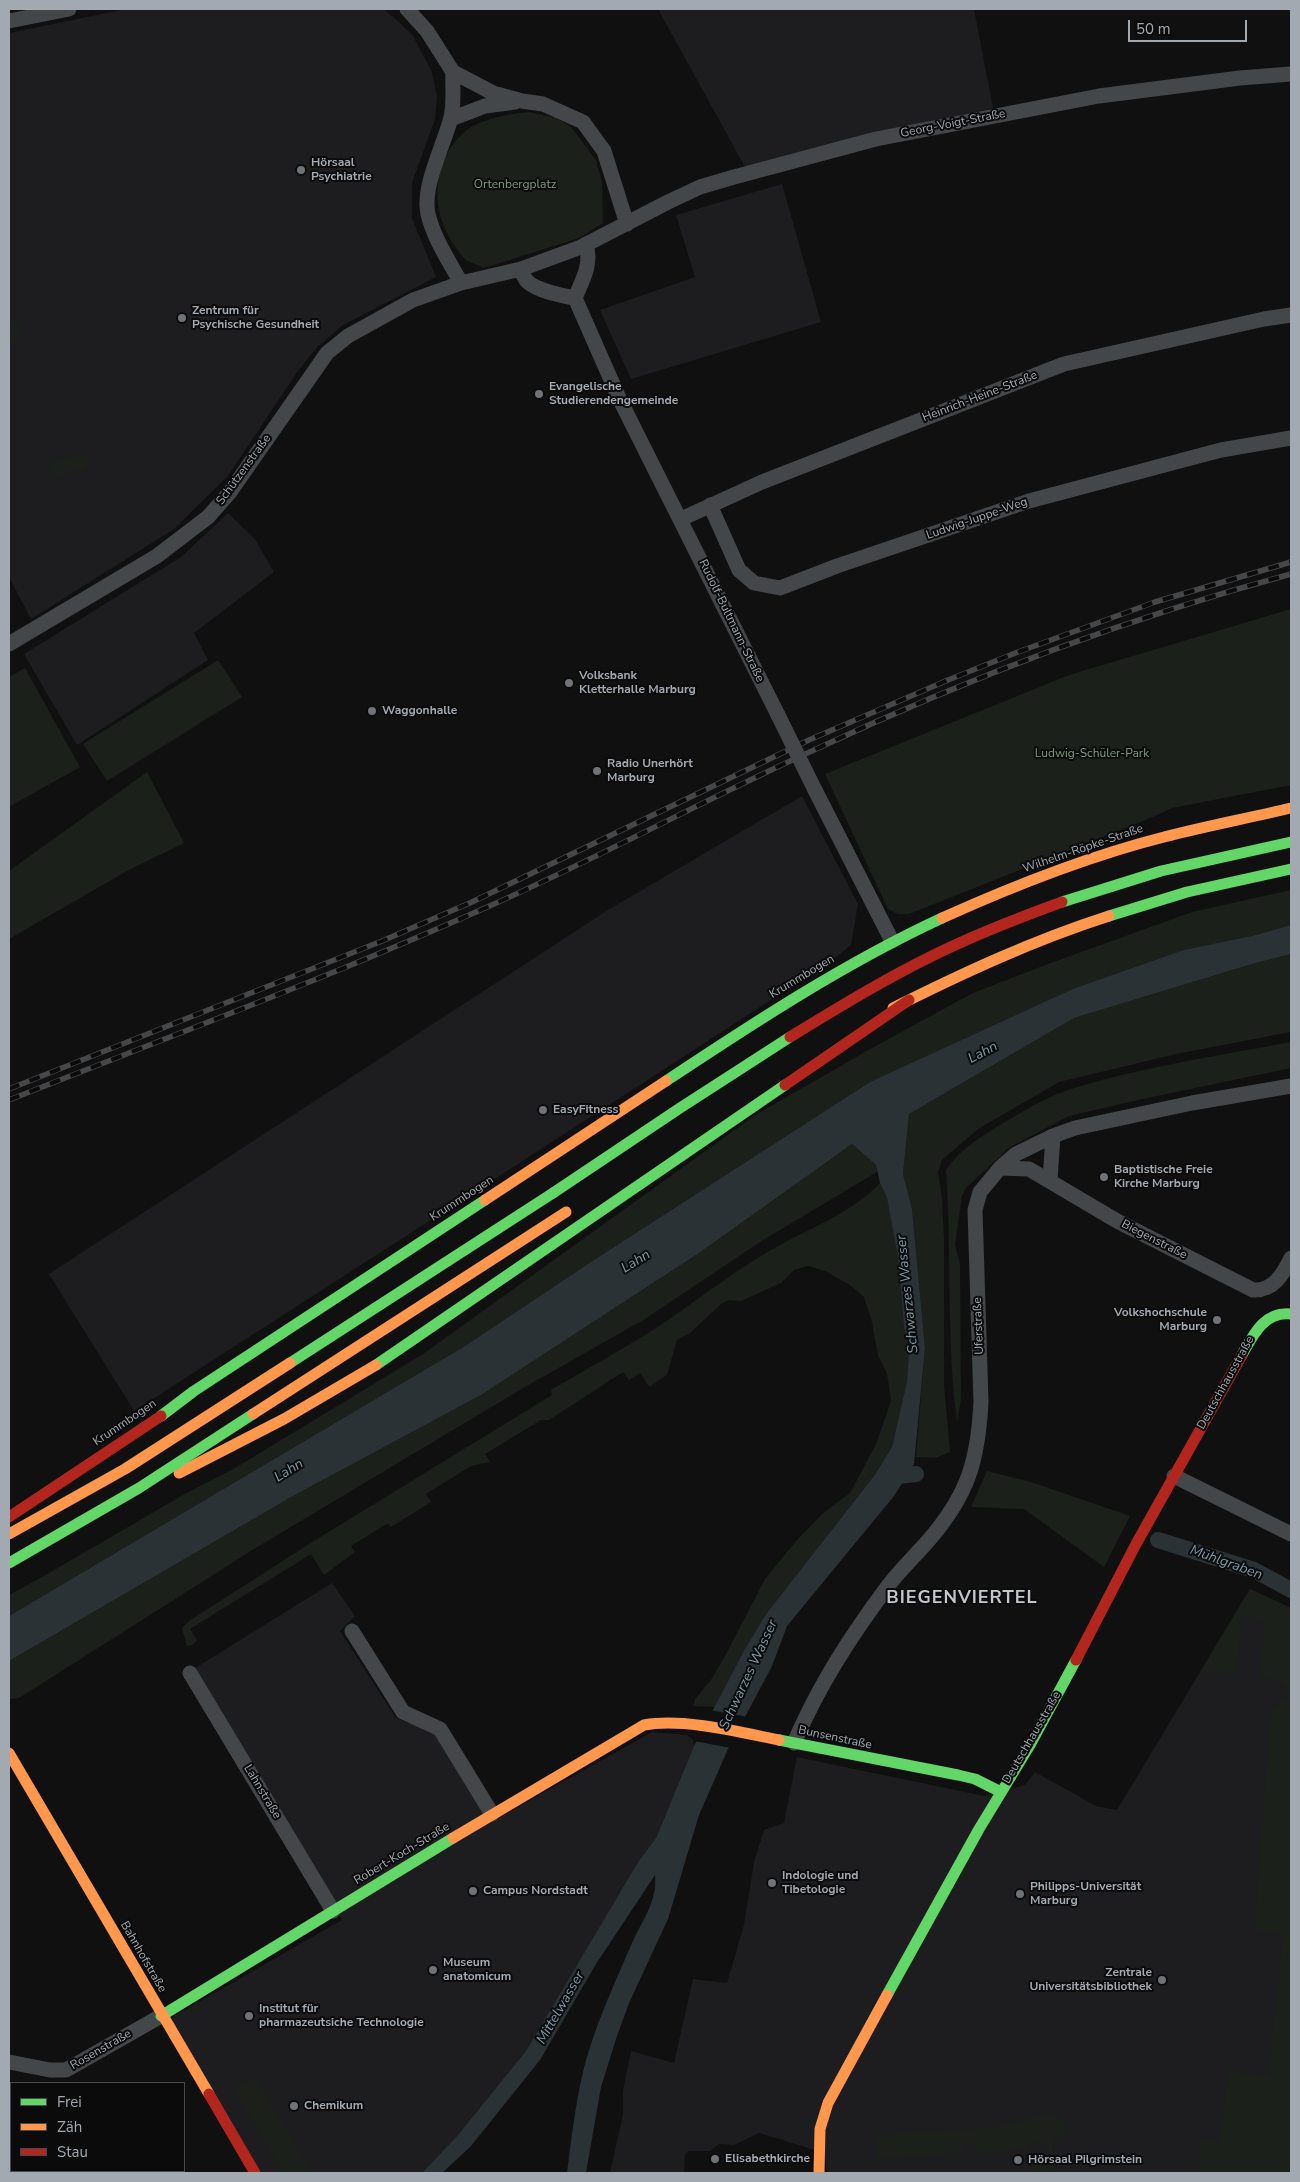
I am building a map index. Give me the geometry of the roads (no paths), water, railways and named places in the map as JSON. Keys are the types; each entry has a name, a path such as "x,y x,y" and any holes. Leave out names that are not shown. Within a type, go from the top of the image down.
{"main road":[{"name":"Wilhelm-Röpke-Straße","path":"892,941 938,918 988,897 1039,877 1113,852 1164,836 1291,808"},
{"path":"9,1534 148,1455 553,1194 747,1063 842,1006 950,948 1002,926 1160,870 1291,842"},
{"path":"808,1055 909,1000 1007,953 1104,916 1174,895 1291,869"},
{"name":"Krummbogen","path":"9,1517 156,1420 194,1391 756,1021 892,941"},
{"path":"9,1555 284,1420 336,1390 424,1334 575,1228 909,1000"},
{"path":"9,1563 139,1488 570,1209"},
{"name":"Deutschhausstraße","path":"819,2173 820,2129 828,2103 1000,1792 1030,1745 1174,1476 1253,1335 1264,1320 1274,1314 1291,1314"},
{"name":"Krummbogen","path":"9,1546 30,1513 53,1487"},
{"name":"Bunsenstraße","path":"660,1722 757,1736 958,1775 975,1779 1000,1792"},
{"name":"Robert-Koch-Straße","path":"161,2016 492,1814 644,1725 660,1722"},
{"name":"Bahnhofstraße","path":"9,1753 161,2016 255,2173"}],"street":[{"path":"9,21 69,9"},
{"path":"407,9 427,31 453,72 493,93 557,108 584,122 604,151 627,224 586,244 521,269 462,283 442,248 428,212 430,184 451,119 453,72"},
{"name":"Georg-Voigt-Straße","path":"627,224 700,187 876,139 1099,96 1240,78 1291,74"},
{"path":"451,119 486,106 522,101"},
{"path":"521,269 526,280 531,284 558,295 575,298 589,264 586,244"},
{"name":"Schützenstraße","path":"9,644 157,556 208,517 230,492 322,360 348,336 413,300 462,283"},
{"name":"Rudolf-Bultmann-Straße","path":"575,298 619,398 892,941"},
{"name":"Heinrich-Heine-Straße","path":"681,519 762,482 1064,364 1264,319 1291,315"},
{"name":"Ludwig-Juppe-Weg","path":"710,505 739,570 754,582 780,588 1029,501 1221,450 1291,438"},
{"name":"Uferstraße","path":"794,1743 815,1696 840,1653 890,1583 945,1519 965,1488 973,1468 980,1428 981,1402 976,1210 980,1192 1000,1168 1016,1154 1053,1136 1075,1128 1192,1103 1291,1086"},
{"path":"1050,1180 1053,1136"},
{"name":"Biegenstraße","path":"1000,1168 1029,1169 1143,1235 1253,1290 1262,1289 1275,1282 1282,1276 1291,1258"},
{"path":"1174,1476 1291,1534"},
{"path":"352,1631 403,1712 440,1729 492,1814"},
{"name":"Lahnstraße","path":"190,1673 333,1912"},
{"name":"Rosenstraße","path":"9,2062 50,2070 66,2070 161,2016"}],"water":[{"path":"1291,925 1291,954 1074,1018 909,1114 903,1174 912,1209 925,1348 914,1464 894,1496 787,1626 772,1666 728,1749 699,1815 668,1919 629,2003 617,2036 601,2087 586,2173 567,2173 584,2069 588,2052 607,2000 652,1902 655,1875 596,1964 540,2060 471,2146 442,2173 422,2173 457,2136 526,2051 638,1862 656,1838 694,1746 744,1651 766,1614 874,1476 892,1447 907,1381 909,1350 904,1327 898,1256 887,1198 880,1183 876,1165 852,1144 699,1253 481,1395 293,1496 9,1661 9,1616 465,1346 597,1258 870,1082 1073,989 1184,950 1252,936"}],"waterway":[{"name":"Mühlgraben","path":"898,1476 916,1474"},
{"name":"Mühlgraben","path":"1158,1540 1254,1570 1291,1590"}],"railway":[{"path":"9,1089 382,941 472,902 809,740 948,680 1018,652 1155,602 1291,562"},
{"path":"9,1100 253,1005 374,956 494,904 774,769 931,698 1049,651 1109,630 1230,591 1291,574"}],"place":[{"name":"Hörsaal Psychiatrie","path":"301,170"},
{"name":"Zentrum für Psychische Gesundheit","path":"182,318"},
{"name":"Evangelische Studierendengemeinde","path":"539,394"},
{"name":"Volksbank Kletterhalle Marburg","path":"569,683"},
{"name":"Waggonhalle","path":"372,711"},
{"name":"Radio Unerhört Marburg","path":"597,771"},
{"name":"EasyFitness","path":"543,1110"},
{"name":"Baptistische Freie Kirche Marburg","path":"1104,1177"},
{"name":"Volkshochschule Marburg","path":"1217,1320"},
{"name":"Indologie und Tibetologie","path":"772,1883"},
{"name":"Campus Nordstadt","path":"473,1891"},
{"name":"Philipps-Universität Marburg","path":"1020,1894"},
{"name":"Museum anatomicum","path":"433,1970"},
{"name":"Zentrale Universitätsbibliothek","path":"1162,1980"},
{"name":"Institut für pharmazeutsiche Technologie","path":"249,2016"},
{"name":"Chemikum","path":"294,2106"},
{"name":"Elisabethkirche","path":"715,2159"},
{"name":"Hörsaal Pilgrimstein","path":"1018,2160"}],"district":[{"name":"BIEGENVIERTEL","path":"962,1599"}],"park label":[{"name":"Ortenbergplatz","path":"515,185"},
{"name":"Ludwig-Schüler-Park","path":"1092,754"}],"water label":[{"name":"Lahn","path":"983,1053"},
{"name":"Lahn","path":"636,1262"},
{"name":"Schwarzes Wasser","path":"908,1294"},
{"name":"Lahn","path":"289,1471"},
{"name":"Schwarzes Wasser","path":"749,1675"},
{"name":"Mittelwasser","path":"561,2008"}]}
